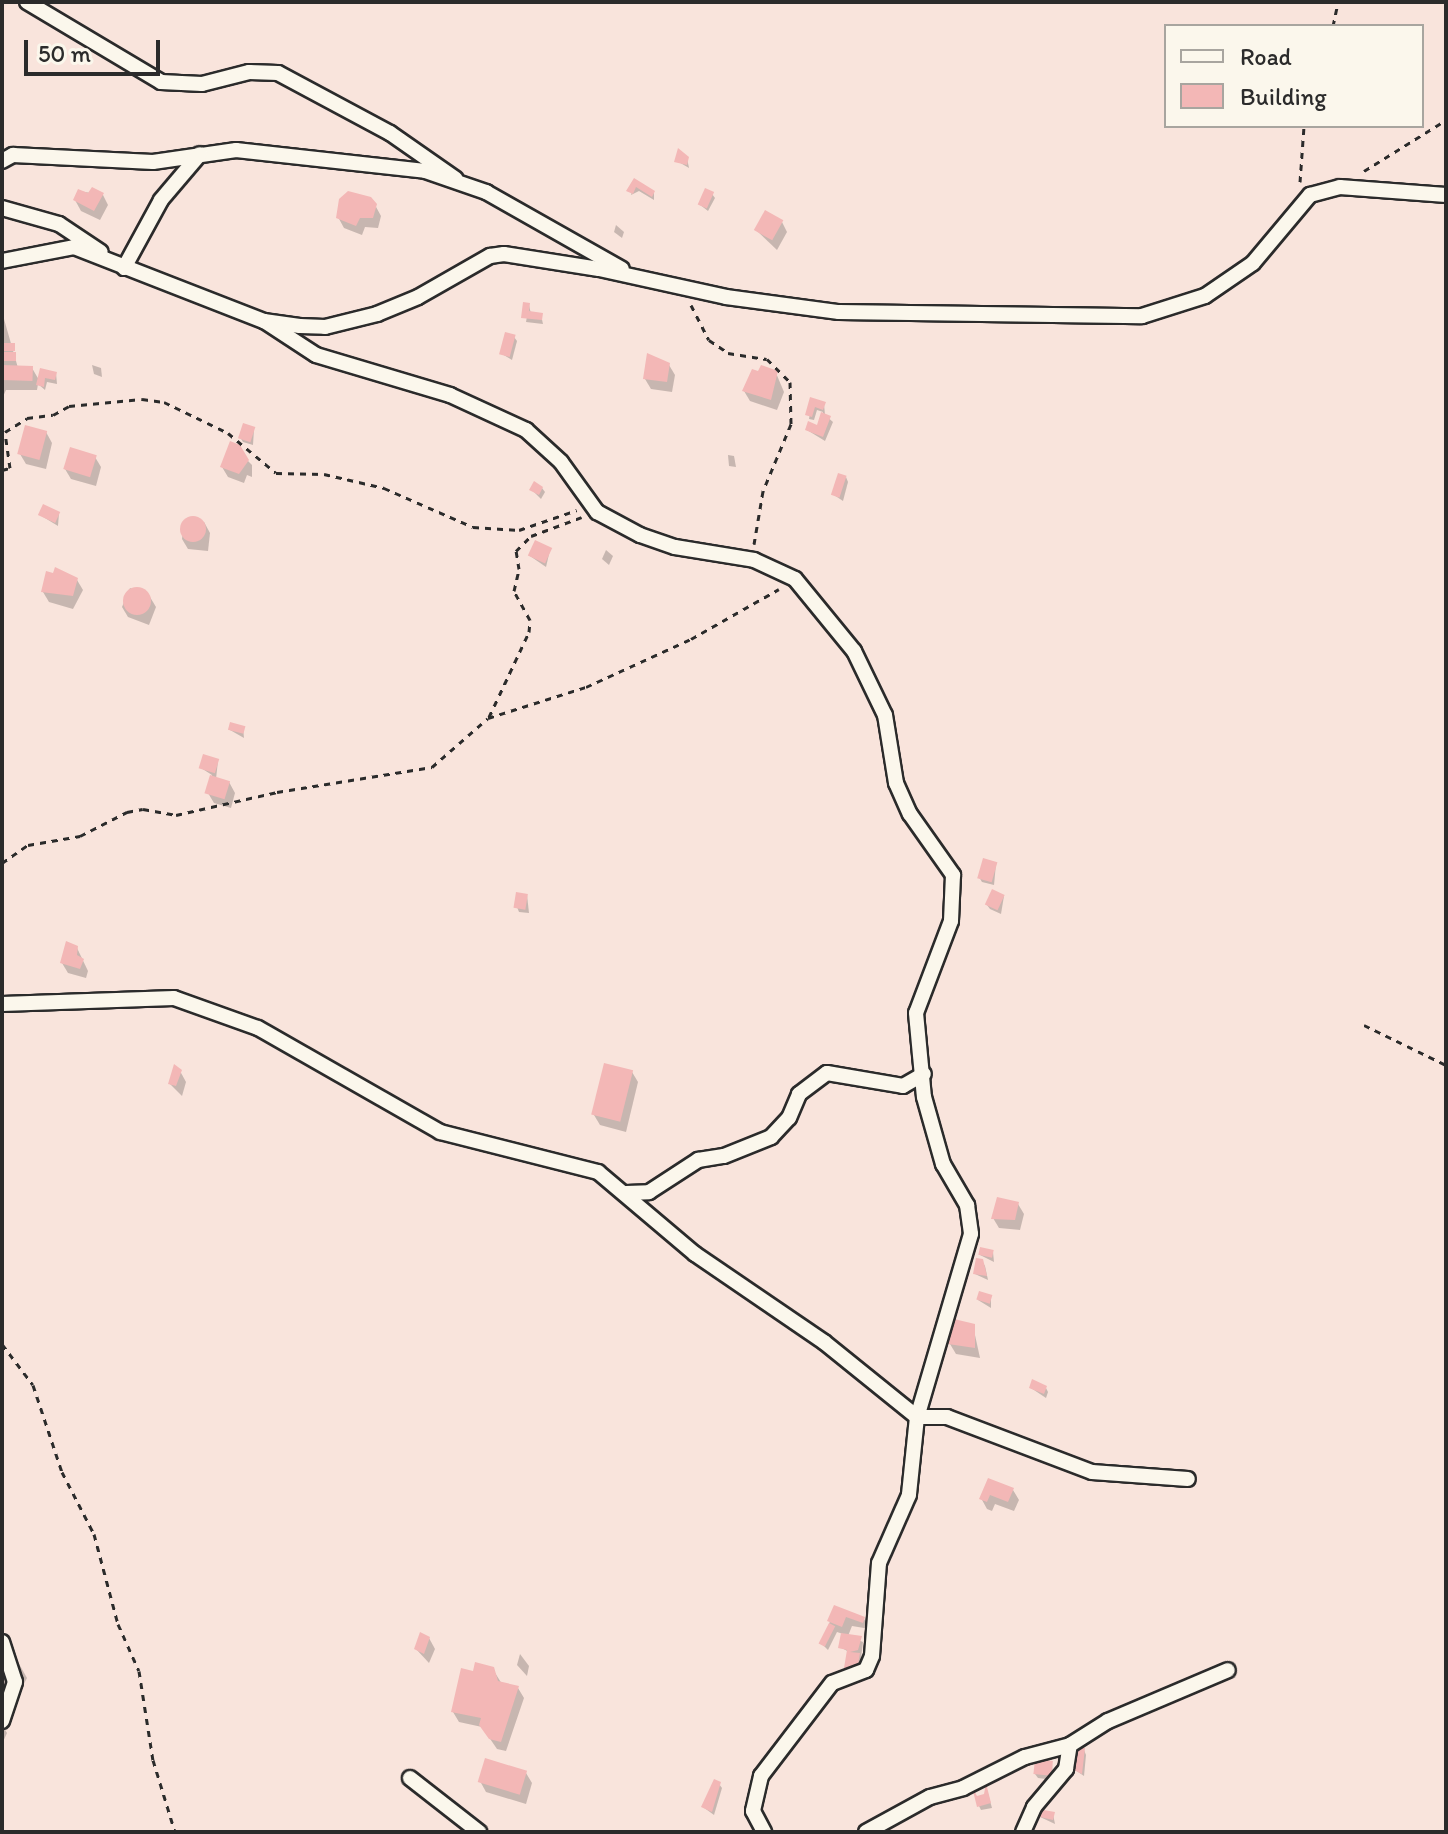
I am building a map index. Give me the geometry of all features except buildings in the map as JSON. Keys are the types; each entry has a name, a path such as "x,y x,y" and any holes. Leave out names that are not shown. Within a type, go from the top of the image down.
{"street":[{"path":"27,2 161,82 202,84 249,72 278,73 390,133 458,181 639,278"},
{"path":"2,161 13,155 153,162 200,154 264,152 414,170 458,181"},
{"path":"118,264 161,200 200,154"},
{"path":"264,321 325,327 344,324 418,297 490,256 839,312 1142,316 1205,296 1253,263 1310,195 1340,187 1446,195"},
{"path":"2,208 59,224 118,264"},
{"path":"2,261 56,247 118,264 264,321 316,355 462,399 526,430 561,462 594,508 675,547 754,560 795,579 854,651 885,715 896,783 910,814 953,875 951,921 916,1013 924,1097 943,1164 967,1205 971,1234 917,1417 909,1495 877,1574 872,1656 866,1670 832,1683 761,1776 753,1811 764,1832"},
{"path":"2,1004 174,998 293,1045 398,1112 440,1132 586,1168 626,1193 695,1254 824,1342 917,1417 947,1417 1092,1472 1188,1479"},
{"path":"626,1193 649,1192 698,1160 724,1156 771,1137 789,1118 799,1094 827,1073 903,1086 924,1074"},
{"path":"2,1642 15,1682 2,1721"},
{"path":"866,1832 930,1797 963,1788 1025,1757 1070,1745 1119,1715 1228,1670"},
{"path":"1023,1832 1034,1807 1066,1769 1070,1745"},
{"path":"410,1778 479,1832"}],"path":[{"path":"1333,24 1338,2"},
{"path":"1340,187 1446,120"},
{"path":"1300,207 1304,128"},
{"path":"685,289 709,340 728,353 767,359 790,382 791,424 763,491 754,560"},
{"path":"2,470 10,468 5,432 27,418 53,415 69,406 142,399 164,402 228,433 276,473 324,474 384,488 473,527 519,530 594,508"},
{"path":"2,863 28,845 80,836 127,812 143,809 176,815 277,792 432,767 488,718 529,632 530,620 514,591 519,569 516,551 531,536 594,508"},
{"path":"488,718 586,687 717,625 795,579"},
{"path":"1364,1025 1446,1065"},
{"path":"2,1344 33,1385 62,1472 94,1534 118,1624 142,1684 153,1760 175,1832"}]}
